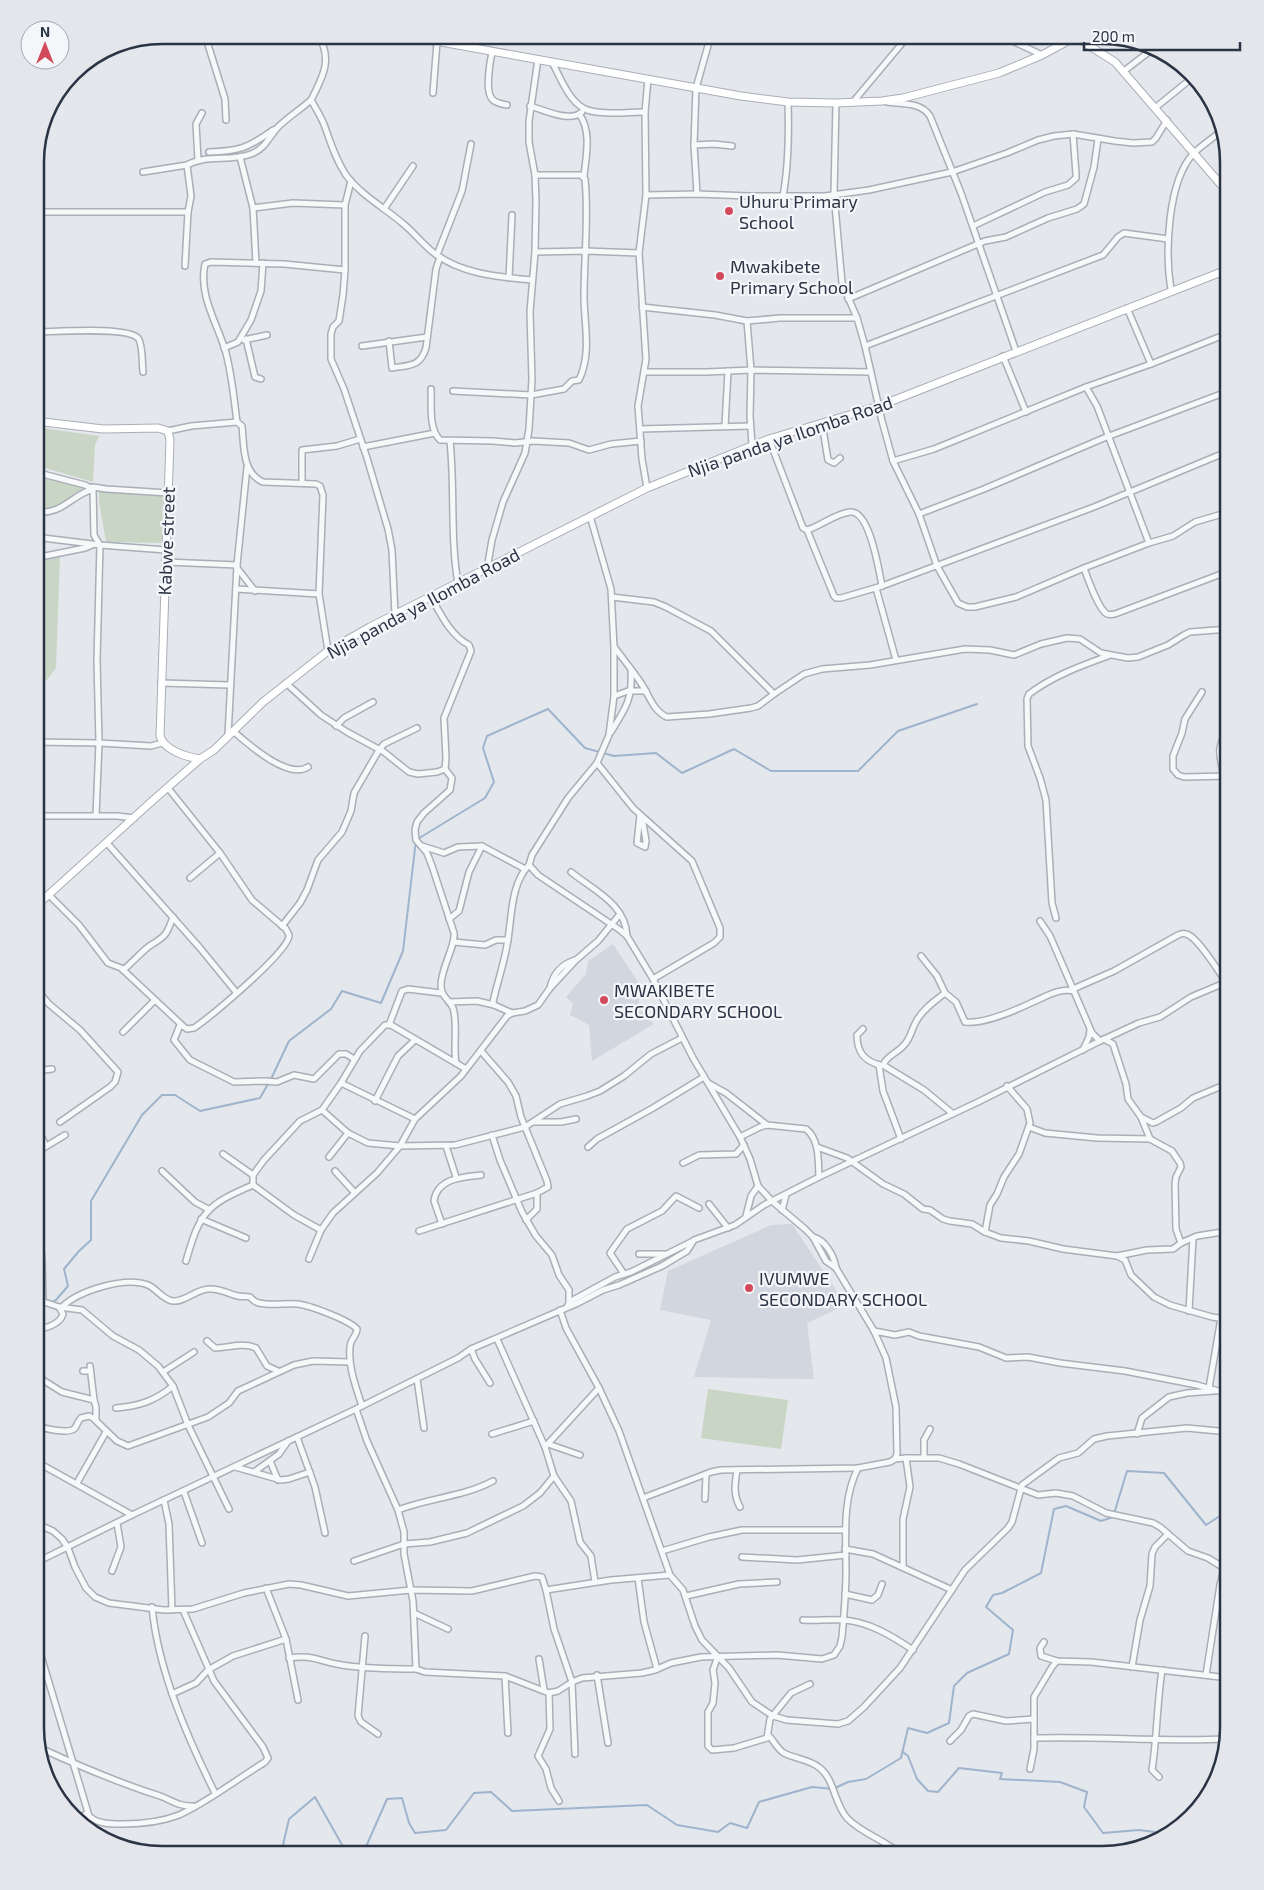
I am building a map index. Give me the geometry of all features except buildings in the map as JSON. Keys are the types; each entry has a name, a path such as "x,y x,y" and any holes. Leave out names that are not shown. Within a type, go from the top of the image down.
{"main road":[{"path":"448,44 696,88 788,102 836,104 903,98 999,72 1042,55 1063,44"},
{"path":"1087,44 1110,58 1124,72 1220,183"},
{"name":"Njia panda ya Ilomba Road","path":"44,899 200,759 214,750 286,683 328,652 370,627 647,488 752,445 879,406 1220,272"},
{"path":"44,422 103,429 158,428 168,430"},
{"name":"Kabwe street","path":"162,743 160,736 161,683 170,440 168,430"},
{"path":"162,743 173,750 200,759"}],"street":[{"path":"208,44 225,99 226,120"},
{"path":"209,152 251,146 311,100 322,74 326,58 323,44"},
{"path":"433,93 437,44"},
{"path":"697,194 694,145 696,88 708,44"},
{"path":"853,103 902,44"},
{"path":"1020,44 1042,55"},
{"path":"492,52 489,81 490,95 496,102 507,105"},
{"path":"1124,72 1148,53"},
{"path":"486,569 503,502 521,463 528,442 531,394 530,324 535,252 535,175 529,142 530,106 538,59"},
{"path":"552,62 568,92 584,108 601,112 645,112"},
{"path":"647,488 638,396 645,372 646,345 639,253 646,195 645,112 648,79"},
{"path":"1156,108 1188,81"},
{"path":"311,100 325,127 329,143 336,158 351,181 402,222 439,256 465,269 510,278 532,280"},
{"path":"882,101 916,105 925,110 930,116 972,226 1016,351"},
{"path":"782,196 789,142 788,102"},
{"path":"836,104 834,194 840,274 848,299 857,318 865,346 893,461 919,514 937,566 958,603 967,607 990,604 1016,597 1084,568 1149,543 1173,536 1198,521 1220,515"},
{"path":"530,106 562,115 576,116 584,108"},
{"path":"198,160 196,124 202,113"},
{"path":"453,391 531,394 564,388 572,381 579,380 582,374 587,346 584,300 586,183 584,176 587,154 586,122 579,114"},
{"path":"646,195 697,194 816,197 868,190 952,172 1007,153 1045,137 1073,134 1133,143 1152,142 1166,120"},
{"path":"143,172 187,165 198,160 240,157 259,150 278,127"},
{"path":"972,226 1045,192 1074,181 1076,174 1073,134"},
{"path":"1172,290 1168,239 1180,175 1193,153 1217,134"},
{"path":"848,299 985,241 1006,237 1048,218 1082,206 1094,167 1098,139"},
{"path":"389,341 391,366 393,368 416,363 422,359 426,348 436,269 462,191 471,144"},
{"path":"694,145 714,144 732,146"},
{"path":"240,157 254,208 256,263"},
{"path":"185,266 188,212 191,196 187,165"},
{"path":"384,209 413,166"},
{"path":"535,175 576,174 584,176"},
{"path":"351,181 344,205 345,270 339,321 333,327 331,334 331,359 344,389 363,446 390,538 395,615"},
{"path":"254,208 294,204 344,205"},
{"path":"44,212 188,212"},
{"path":"510,278 512,215"},
{"path":"865,346 1103,255 1118,237 1124,233 1168,239"},
{"path":"535,252 639,253"},
{"path":"308,767 298,771 282,767 231,733 230,685 237,566 247,466 242,426 238,422 224,348 206,300 204,277 205,264 211,262 262,263 345,270"},
{"path":"238,342 256,309 261,291 262,263"},
{"path":"642,307 715,315 747,321 780,318 857,318"},
{"path":"1127,308 1151,364"},
{"path":"747,321 751,370 750,426 752,445"},
{"path":"44,332 104,331 134,335 140,342 142,372"},
{"path":"224,348 246,339 267,335"},
{"path":"362,346 427,337"},
{"path":"893,461 934,449 1086,387 1220,337"},
{"path":"246,339 255,377 261,380"},
{"path":"1004,356 1026,412"},
{"path":"645,372 751,370 871,372"},
{"path":"725,426 728,371"},
{"path":"1086,387 1097,406 1149,543"},
{"path":"431,389 432,419 435,432 440,440 569,443 589,450 611,444 641,441"},
{"path":"919,514 1108,437 1220,394"},
{"path":"168,430 238,422"},
{"path":"822,423 828,460 834,463 840,458"},
{"path":"640,429 750,426"},
{"path":"363,446 435,432"},
{"path":"302,483 302,450 331,448 360,439"},
{"path":"768,440 802,528 806,530 836,598 876,588 937,566 1130,493 1220,456"},
{"path":"450,441 453,474 455,560 458,583"},
{"path":"247,466 255,478 263,482 316,484 322,490 319,594 328,652"},
{"path":"44,474 106,490 168,493"},
{"path":"44,513 55,511 93,488"},
{"path":"93,488 94,535 100,545 97,660 99,743 96,816"},
{"path":"806,530 849,512 859,514 863,518 871,537 882,586"},
{"path":"590,516 607,572 612,597 614,696 609,735"},
{"path":"44,538 92,545 166,550"},
{"path":"44,556 92,545"},
{"path":"166,562 237,566"},
{"path":"237,566 255,591"},
{"path":"1084,568 1104,612 1110,614 1115,614 1220,574"},
{"path":"876,588 896,660"},
{"path":"236,590 319,594"},
{"path":"431,597 451,631 459,640 469,646 471,651 444,718 445,769 452,778 450,790 424,814 415,830 419,844 428,856 432,866 454,933 454,942 448,952 441,976 442,993 450,1002 454,1013 456,1063"},
{"path":"612,597 660,604 711,630 774,694"},
{"path":"614,648 631,669 661,715 674,717 758,706 811,671 870,665 965,650 990,650 1013,656 1057,639 1075,637 1109,656 1138,657 1168,645 1190,632 1220,630"},
{"path":"1056,918 1052,896 1046,800 1028,746 1027,699 1029,694 1058,676 1109,656"},
{"path":"494,1005 508,940 514,897 532,856 568,798 597,763 609,735 624,711 632,691 631,669"},
{"path":"161,683 230,685"},
{"path":"286,683 336,726 379,750 413,774 437,772 445,769"},
{"path":"614,696 632,691 646,691"},
{"path":"1202,692 1185,719 1182,734 1173,756 1173,770 1178,776 1184,777 1220,776"},
{"path":"336,726 344,718 373,702"},
{"path":"282,926 300,903 318,860 342,832 351,811 354,793 379,750 384,744 417,728"},
{"path":"44,742 151,746 162,743"},
{"path":"597,763 641,816 692,861 721,931 720,937 714,943 653,979"},
{"path":"49,895 82,929 108,963 119,966 180,1025 187,1029 194,1028 224,1005 263,969 288,942 290,935 252,900 220,853 168,788"},
{"path":"44,816 135,818"},
{"path":"641,816 646,842 645,847 637,843 641,816"},
{"path":"107,843 236,992"},
{"path":"419,844 428,849 444,853 458,847 482,846 527,867 627,936"},
{"path":"449,919 459,911 469,872 482,846"},
{"path":"190,878 220,853"},
{"path":"571,872 610,902 620,914 627,936 653,979 707,1083 740,1137 758,1186 812,1237 826,1261 836,1268 874,1331 886,1358 893,1389 898,1440 895,1459"},
{"path":"450,1002 477,1001 494,1005 512,1013 525,1012 538,1005 550,988 576,960 598,941 620,914"},
{"path":"123,970 150,945 161,939 168,930 173,917"},
{"path":"1040,921 1050,936 1093,1035 1112,1044 1126,1084 1128,1099 1141,1117 1150,1139"},
{"path":"922,956 937,976 945,993 956,1002 963,1020 967,1022 980,1022 1023,1006 1058,990 1074,990 1185,933 1192,936 1220,971"},
{"path":"454,942 485,945 496,940 508,940"},
{"path":"44,1559 356,1409 458,1358 471,1349 497,1340 560,1310 624,1274 694,1240 728,1228 772,1201 819,1177 901,1139 1102,1040 1139,1023 1160,1017 1191,997 1220,984"},
{"path":"389,1025 402,990 442,993"},
{"path":"901,1139 883,1091 881,1065 887,1057 898,1051 907,1042 917,1019 945,993"},
{"path":"44,998 80,1030 118,1072 115,1082 110,1088 60,1122"},
{"path":"123,1032 155,1000"},
{"path":"309,1259 321,1230 333,1213 377,1173 400,1146 415,1119 466,1069 496,1030 512,1013"},
{"path":"180,1025 174,1040 185,1055 195,1064 234,1082 265,1080 277,1082 294,1075 314,1078 339,1054 346,1054 354,1059"},
{"path":"253,1185 253,1175 294,1127 322,1110 341,1083 354,1059 385,1025 389,1025 466,1069"},
{"path":"1083,1050 1089,1037 1090,1028"},
{"path":"863,1029 856,1036 860,1051 865,1060 881,1065 924,1090 952,1113"},
{"path":"322,1110 348,1133 368,1143 400,1146 446,1146 507,1133 525,1127 560,1104 600,1091 624,1076 641,1061 682,1038"},
{"path":"375,1101 398,1056 415,1040"},
{"path":"419,1232 537,1194 546,1189 548,1184 525,1127 516,1096 508,1082 481,1051"},
{"path":"44,1070 52,1069"},
{"path":"588,1147 597,1139 704,1077"},
{"path":"341,1083 415,1119"},
{"path":"707,1083 726,1093 767,1125"},
{"path":"985,1232 990,1205 997,1194 1004,1176 1012,1167 1019,1154 1030,1121 1027,1110 1007,1086"},
{"path":"1141,1117 1153,1123 1156,1122 1181,1108 1194,1098 1220,1087"},
{"path":"533,1122 561,1122 576,1119"},
{"path":"740,1137 767,1125 806,1129 817,1147 819,1177"},
{"path":"1029,1127 1046,1133 1097,1138 1150,1139 1172,1151 1181,1167 1175,1184 1176,1229 1181,1242"},
{"path":"329,1157 348,1133"},
{"path":"44,1142 46,1146 65,1135"},
{"path":"492,1135 500,1160 526,1220 552,1255 559,1275 569,1290 568,1305"},
{"path":"683,1163 699,1155 736,1154 744,1145"},
{"path":"446,1146 456,1178"},
{"path":"817,1147 852,1161 879,1181 904,1194 923,1209 930,1210 943,1218 972,1224 985,1232 1001,1238 1029,1241 1056,1248 1118,1256 1147,1250 1173,1249 1181,1242 1204,1234 1220,1232"},
{"path":"222,1154 253,1175"},
{"path":"335,1171 354,1193"},
{"path":"162,1172 196,1202 208,1209"},
{"path":"442,1224 434,1198 444,1184 456,1178 481,1175"},
{"path":"186,1261 194,1234 208,1209 222,1199 253,1185"},
{"path":"253,1185 294,1215 321,1230"},
{"path":"746,1216 751,1196 758,1186"},
{"path":"526,1220 537,1209 537,1194"},
{"path":"782,1210 786,1195"},
{"path":"624,1274 610,1253 627,1229 662,1211 676,1196 699,1208"},
{"path":"709,1204 728,1228"},
{"path":"201,1220 246,1238"},
{"path":"1189,1311 1193,1238"},
{"path":"568,1305 578,1303 603,1290 662,1266 686,1251 694,1240"},
{"path":"640,1254 666,1254"},
{"path":"1118,1256 1125,1260 1131,1275 1154,1298 1212,1318 1220,1318"},
{"path":"58,1307 84,1293 112,1285 128,1283 148,1285 171,1300 182,1299 201,1289 214,1289 249,1297 253,1301 262,1304 282,1306 299,1304 354,1326 357,1332 350,1342 350,1362 362,1406"},
{"path":"44,1288 45,1301 58,1307 77,1308 86,1312 108,1332 139,1350 163,1372 172,1386 188,1425 229,1509"},
{"path":"44,1327 60,1320 63,1314 58,1307"},
{"path":"560,1310 566,1328 599,1388 619,1431 670,1575 681,1586 686,1596 702,1640 729,1668 748,1698 773,1716 799,1722 832,1725 844,1723 864,1707 900,1668 965,1570 1002,1537 1017,1506 1020,1488 1059,1458 1078,1453 1094,1439 1112,1435 1188,1428 1220,1431"},
{"path":"1209,1388 1220,1324"},
{"path":"874,1331 896,1335 912,1332 919,1336 978,1348 1006,1358 1028,1357 1125,1371 1220,1392"},
{"path":"207,1340 215,1348 239,1345 253,1346 267,1366 279,1372"},
{"path":"497,1340 547,1446 554,1476 564,1489 572,1505 580,1542 591,1556 595,1582"},
{"path":"471,1349 490,1383"},
{"path":"163,1372 194,1352"},
{"path":"44,1428 69,1431 74,1429 81,1418 88,1416 96,1419 106,1432 117,1441 128,1446 213,1415 229,1403 238,1391 279,1372 306,1362 350,1362"},
{"path":"83,1371 90,1368 96,1419"},
{"path":"417,1379 424,1428"},
{"path":"44,1381 62,1392 94,1400"},
{"path":"116,1408 136,1406 150,1402 172,1386"},
{"path":"547,1446 599,1388"},
{"path":"1137,1434 1142,1418 1169,1397 1187,1393 1216,1391"},
{"path":"356,1409 367,1441 398,1510 404,1532 404,1554 414,1613 416,1669"},
{"path":"492,1434 534,1421"},
{"path":"924,1457 924,1440 930,1429"},
{"path":"77,1483 106,1432"},
{"path":"297,1437 316,1491 325,1533"},
{"path":"254,1472 283,1449 288,1441"},
{"path":"547,1446 580,1455"},
{"path":"643,1498 721,1470 858,1468 895,1459 924,1457 948,1460 1040,1496 1056,1493 1072,1496 1106,1513 1153,1523 1188,1551 1208,1558 1220,1566"},
{"path":"903,1566 903,1519 910,1487 906,1458"},
{"path":"270,1460 278,1480"},
{"path":"44,1466 132,1515"},
{"path":"235,1467 278,1480 289,1480 310,1472"},
{"path":"289,1658 308,1656 332,1664 362,1668 416,1669 425,1672 505,1676 546,1691 563,1689 572,1682 597,1675 634,1674 657,1669 671,1663 718,1656 782,1655 828,1658 834,1655 840,1646 845,1594 845,1530 851,1488 858,1468"},
{"path":"737,1470 735,1491 740,1507"},
{"path":"706,1474 706,1500"},
{"path":"354,1561 404,1544 435,1541 474,1530 524,1506 546,1487 554,1476"},
{"path":"398,1510 417,1502 474,1489 492,1481"},
{"path":"184,1492 202,1543"},
{"path":"164,1500 169,1524 172,1610"},
{"path":"112,1571 121,1547 117,1523"},
{"path":"44,1526 56,1532 68,1548 84,1584 95,1597 109,1602 152,1608 172,1610 200,1608 233,1596 266,1588 295,1584 348,1596 411,1590 472,1591 539,1576 544,1582 554,1629 572,1682 575,1754"},
{"path":"662,1551 717,1535 742,1530 817,1532 845,1530"},
{"path":"1132,1667 1140,1620 1150,1586 1152,1554 1168,1534"},
{"path":"742,1557 797,1560 846,1552 866,1552 903,1566 952,1590"},
{"path":"546,1590 595,1582 670,1575"},
{"path":"638,1578 644,1622 657,1669"},
{"path":"686,1596 739,1584 777,1582"},
{"path":"845,1594 872,1600 878,1595 882,1584"},
{"path":"1206,1675 1220,1585"},
{"path":"266,1588 286,1640 298,1700"},
{"path":"152,1608 156,1641 172,1694 215,1794"},
{"path":"44,1669 74,1764 87,1813 91,1818 101,1822 131,1824 170,1818 215,1794 265,1762 268,1758 263,1747 227,1700 208,1670 183,1610"},
{"path":"414,1613 448,1629"},
{"path":"803,1620 843,1620 876,1629 913,1650"},
{"path":"365,1636 358,1716 361,1722 378,1734"},
{"path":"172,1694 196,1683 208,1670 233,1656 286,1640"},
{"path":"1044,1642 1040,1648 1041,1656 1057,1662 1090,1662 1220,1677"},
{"path":"718,1656 713,1670 715,1683 713,1703 708,1712 708,1748 712,1750 725,1750 763,1740 769,1736"},
{"path":"539,1659 546,1691 550,1729 538,1756 546,1769 551,1788 559,1801"},
{"path":"1030,1769 1034,1738 1034,1697 1057,1662"},
{"path":"1159,1777 1152,1770 1157,1739 1158,1702 1162,1670"},
{"path":"597,1675 608,1743"},
{"path":"505,1676 508,1733"},
{"path":"810,1684 792,1693 773,1716 769,1722 769,1736 780,1751 816,1764 827,1775 839,1806 849,1820 866,1833 889,1846"},
{"path":"950,1741 961,1730 969,1716 973,1714 1006,1722 1034,1720"},
{"path":"1034,1738 1088,1737 1200,1740 1219,1739"},
{"path":"46,1751 127,1786 162,1797 181,1806 195,1806"},
{"path":"83,1816 87,1813"}],"shaded area":[{"name":"MWAKIBETE SECONDARY SCHOOL","path":"613,944 638,982 639,1008 654,1024 592,1061 589,1025 570,1015 573,1004 566,997 586,974 588,961"},
{"name":"IVUMWE SECONDARY SCHOOL","path":"792,1224 846,1305 807,1323 814,1379 694,1377 711,1320 660,1310 668,1271 771,1225"}],"green space":[{"path":"44,428 99,436 95,445 93,482 44,468"},
{"path":"44,476 89,489 53,512 44,510"},
{"path":"99,489 163,489 162,543 106,542 99,501"},
{"path":"60,553 56,668 44,682 44,557"},
{"path":"708,1389 788,1400 781,1449 701,1438"}],"waterway":[{"path":"271,1079 289,1041 331,1009 342,991 381,1003 403,951 416,840 485,798 494,782 483,748 487,736 548,709 585,748 614,756 656,753 682,773 734,749 771,771 858,771 898,731 977,704"},
{"path":"50,1303 56,1300 68,1286 64,1269 91,1240 91,1201 142,1115 162,1095 175,1095 200,1111 260,1098 268,1084"},
{"path":"366,1846 387,1799 402,1798 409,1823 415,1833 446,1830 474,1793 491,1792 512,1811 647,1805 677,1825 718,1832 730,1823 747,1828 759,1802 812,1787 833,1789 848,1782 866,1779 901,1758 908,1728 927,1733 949,1723 954,1686 967,1673 1009,1654 1013,1630 986,1607 993,1595 1002,1593 1041,1573 1054,1509 1066,1506 1101,1521 1113,1517 1127,1471 1164,1473 1206,1525 1220,1516"},
{"path":"903,1752 908,1756 917,1779 928,1791 938,1792 959,1768 1002,1773 1000,1779 1060,1782 1087,1792 1084,1807 1103,1833 1139,1830 1157,1832"},
{"path":"283,1846 289,1819 315,1797 343,1846"}],"place":[{"name":"Uhuru Primary School","path":"729,211"},
{"name":"Mwakibete Primary School","path":"720,276"},
{"name":"MWAKIBETE SECONDARY SCHOOL","path":"604,1000"},
{"name":"IVUMWE SECONDARY SCHOOL","path":"749,1288"}]}
